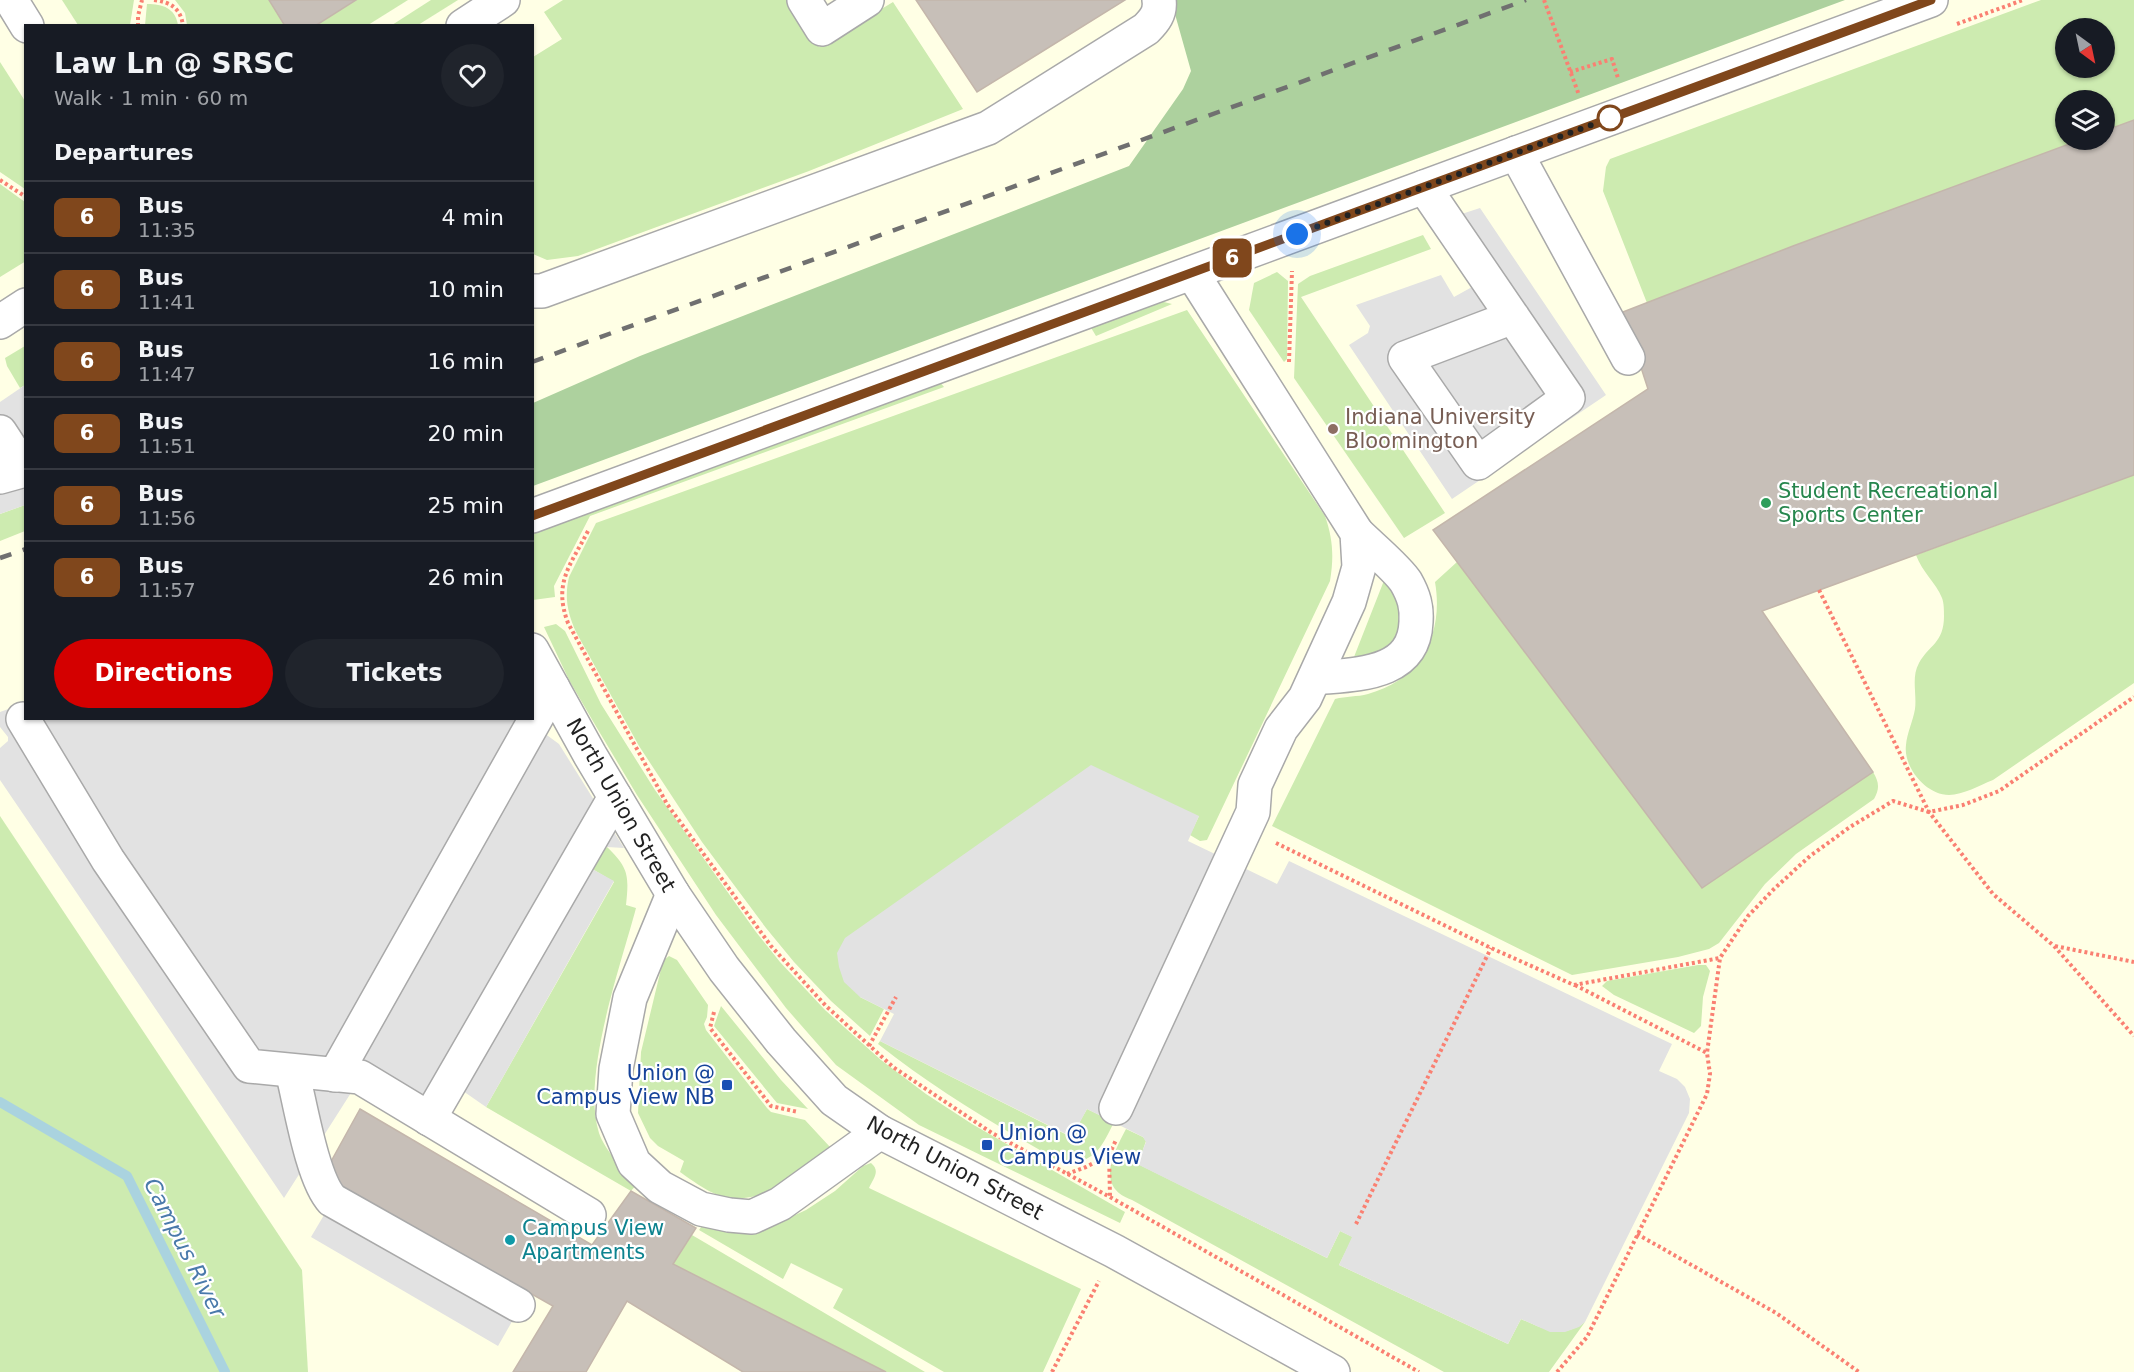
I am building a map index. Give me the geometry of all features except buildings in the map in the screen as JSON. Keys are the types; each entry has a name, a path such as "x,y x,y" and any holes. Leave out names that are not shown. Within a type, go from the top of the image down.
{"street":[{"path":"11,0 26,24"},
{"path":"466,24 503,0"},
{"path":"804,0 822,29 867,0"},
{"path":"534,291 542,291 988,129 1146,29 1156,18 1160,5 1159,0"},
{"path":"534,515 1931,0"},
{"path":"1516,153 1628,358"},
{"path":"1424,187 1513,317 1568,398 1478,463 1405,358 1513,317"},
{"path":"1191,273 1357,533 1406,580 1417,604 1416,634 1401,659 1372,672 1310,688"},
{"path":"0,322 24,306"},
{"path":"0,432 24,467"},
{"path":"0,477 24,471"},
{"path":"1118,1121 1253,812 1255,785 1259,776 1281,729 1310,688 1349,602 1359,567 1357,533"},
{"name":"North Union Street","path":"534,654 673,894 724,969 781,1041 834,1100 880,1132 1114,1251 1333,1372"},
{"path":"335,1075 553,688"},
{"path":"22,719 108,860 249,1066 360,1077 589,1215"},
{"path":"429,1119 615,797"},
{"path":"673,894 630,998 616,1069 614,1114 634,1162 660,1187 701,1209 752,1217 780,1204 880,1132"},
{"path":"292,1071 318,1175 325,1192 332,1200 518,1305"}],"path":[{"path":"138,24 142,0"},
{"path":"154,0 167,2 174,6 182,17 183,24"},
{"path":"0,180 24,196"},
{"path":"1289,363 1292,264"},
{"path":"588,530 562,583 562,607 574,633 667,804 771,946 826,1006 893,1067 992,1133 1419,1372"},
{"path":"1819,590 1929,812 1993,894 2054,946 2134,1036"},
{"path":"1557,1372 1587,1337 1707,1094 1710,1074 1707,1053 1720,958 1748,916 1810,856 1850,827 1893,801 1929,812 1963,805 1999,791 2134,697"},
{"path":"1273,841 1491,948 1574,985 1707,1053"},
{"path":"2054,946 2134,962"},
{"path":"1356,1224 1491,948"},
{"path":"1574,985 1720,958"},
{"path":"870,1046 896,997"},
{"path":"713,1003 715,1009 710,1028 771,1106 807,1114"},
{"path":"1110,1197 1108,1155 1118,1121"},
{"path":"1067,1174 1108,1155"},
{"path":"1052,1372 1134,1211"},
{"path":"1637,1234 1776,1313 1859,1372"}],"shaded area":[{"name":"Indiana University Bloomington","path":"0,0 2134,0 2134,1372 0,1372"},
{"path":"1480,208 1606,395 1452,499 1349,345 1368,333 1370,326 1356,305 1441,275 1454,297 1472,287 1431,224"},
{"path":"24,386 24,505 0,514 0,402"},
{"path":"24,703 24,720 526,720 559,744 624,848 607,847 597,854 593,865 594,870 614,881 486,1107 463,1091 452,1113 370,1063 284,1198 0,780 0,748 8,741 8,737 0,727 0,712"},
{"path":"1091,765 1199,816 1188,841 1277,884 1289,861 1672,1044 1659,1071 1677,1079 1685,1087 1690,1099 1689,1113 1585,1322 1565,1332 1550,1332 1521,1319 1508,1344 1339,1265 1352,1237 1340,1231 1327,1258 1137,1164 1146,1142 1143,1137 1087,1109 1072,1137 880,1041 894,1014 860,997 844,982 837,953 845,938"},
{"path":"327,1210 514,1318 498,1346 311,1237"}],"green space":[{"path":"62,0 134,0 130,24 77,24"},
{"path":"175,0 269,0 284,24 187,24 185,13"},
{"path":"356,0 408,0 370,24 318,24"},
{"path":"431,0 458,0 420,24 394,24"},
{"path":"563,0 788,0 819,47 893,2 963,109 809,171 578,256 547,260 534,254 534,56 562,39 544,12"},
{"path":"1171,0 1845,0 534,486 534,403 640,356 1129,166 1183,89 1191,71"},
{"path":"2041,0 2134,0 2134,120 2115,127 2115,90 2055,90 2055,150 1647,303 1603,191 1606,167 1610,159"},
{"path":"147,4 167,8 174,15 178,24 145,24"},
{"path":"0,62 24,99 24,188 0,172"},
{"path":"0,184 24,201 24,262 0,277"},
{"path":"1423,235 1431,249 1301,297 1445,513 1404,538 1294,378 1298,284 1310,276"},
{"path":"1277,272 1288,281 1287,359 1284,362 1249,310 1254,283"},
{"path":"1160,301 1172,304 1096,336 1090,326"},
{"path":"1187,310 1325,516 1332,548 1330,581 1207,840 1200,841 1190,835 1199,816 860,997 884,1009 870,1036 831,1001 766,928 702,842 639,746 573,625 567,599 569,577 596,523"},
{"path":"24,347 24,386 20,388 7,366 5,358"},
{"path":"939,381 944,387 590,516 554,586 555,597 534,600 534,534 537,530"},
{"path":"2134,475 2134,683 1993,780 1954,795 1940,794 1924,785 1908,762 1906,745 1915,709 1917,668 1942,632 1944,607 1943,600 1916,555"},
{"path":"24,505 24,531 0,541 0,514"},
{"path":"1457,562 1702,888 1873,772 1878,785 1874,799 1796,854 1765,884 1719,943 1709,949 1678,957 1572,975 1272,826 1335,699 1364,695 1386,687 1402,678 1425,652 1432,637 1436,619 1435,582"},
{"path":"1385,578 1399,606 1400,620 1396,636 1384,651 1352,662"},
{"path":"556,624 565,631 601,704 655,790 756,932 780,962 825,1010 881,1060 926,1094 972,1124 1125,1212 1120,1223 919,1125 836,1065 786,1008 716,915 637,795 569,680 544,627"},
{"path":"0,816 302,1270 308,1372 0,1372"},
{"path":"607,847 620,861 626,873 626,905 636,908 605,1020 595,1082 595,1109 599,1133 605,1146 637,1184 631,1191 486,1107 614,882 594,870 593,866 595,859"},
{"path":"669,956 677,960 708,1005 704,1024 706,1030 767,1108 771,1112 805,1120 830,1147 827,1155 782,1186 757,1196 744,1198 717,1195 680,1172 684,1161 658,1146 650,1138 638,1113 641,1052 661,969 664,960"},
{"path":"1706,965 1710,971 1703,997 1701,1026 1694,1033 1614,995 1602,986 1607,981"},
{"path":"721,1006 781,1080 808,1109 777,1103 714,1026"},
{"path":"880,1041 1071,1137 1087,1109 1114,1122 1099,1149 1087,1159 1069,1162 1057,1160 988,1120 944,1091 878,1044"},
{"path":"1126,1129 1143,1137 1146,1141 1138,1164 1327,1258 1340,1231 1353,1237 1339,1265 1508,1344 1521,1319 1553,1331 1569,1330 1585,1322 1549,1372 1444,1372 1121,1194 1114,1187 1110,1178 1110,1169 1116,1149"},
{"path":"871,1163 876,1172 869,1188 1081,1289 1043,1372 944,1372 833,1308 843,1289 791,1263 783,1279 699,1230 704,1223 780,1222 806,1210 835,1191 863,1166"},
{"path":"692,1235 925,1372 886,1372 673,1264"}],"waterway":[{"name":"Campus River","path":"0,1102 127,1176 225,1372"}],"railway":[{"path":"534,361 1526,0"},
{"path":"0,558 24,550"}],"bus line":[{"name":"6","path":"534,515 1931,0"}],"place":[{"name":"Indiana University Bloomington","path":"1333,429"},
{"name":"Student Recreational Sports Center","path":"1766,503"},
{"name":"Union @ Campus View NB","path":"727,1085"},
{"name":"Union @ Campus View","path":"987,1145"},
{"name":"Campus View Apartments","path":"510,1240"}],"route":[{"path":"1297,234 1610,118"}]}
